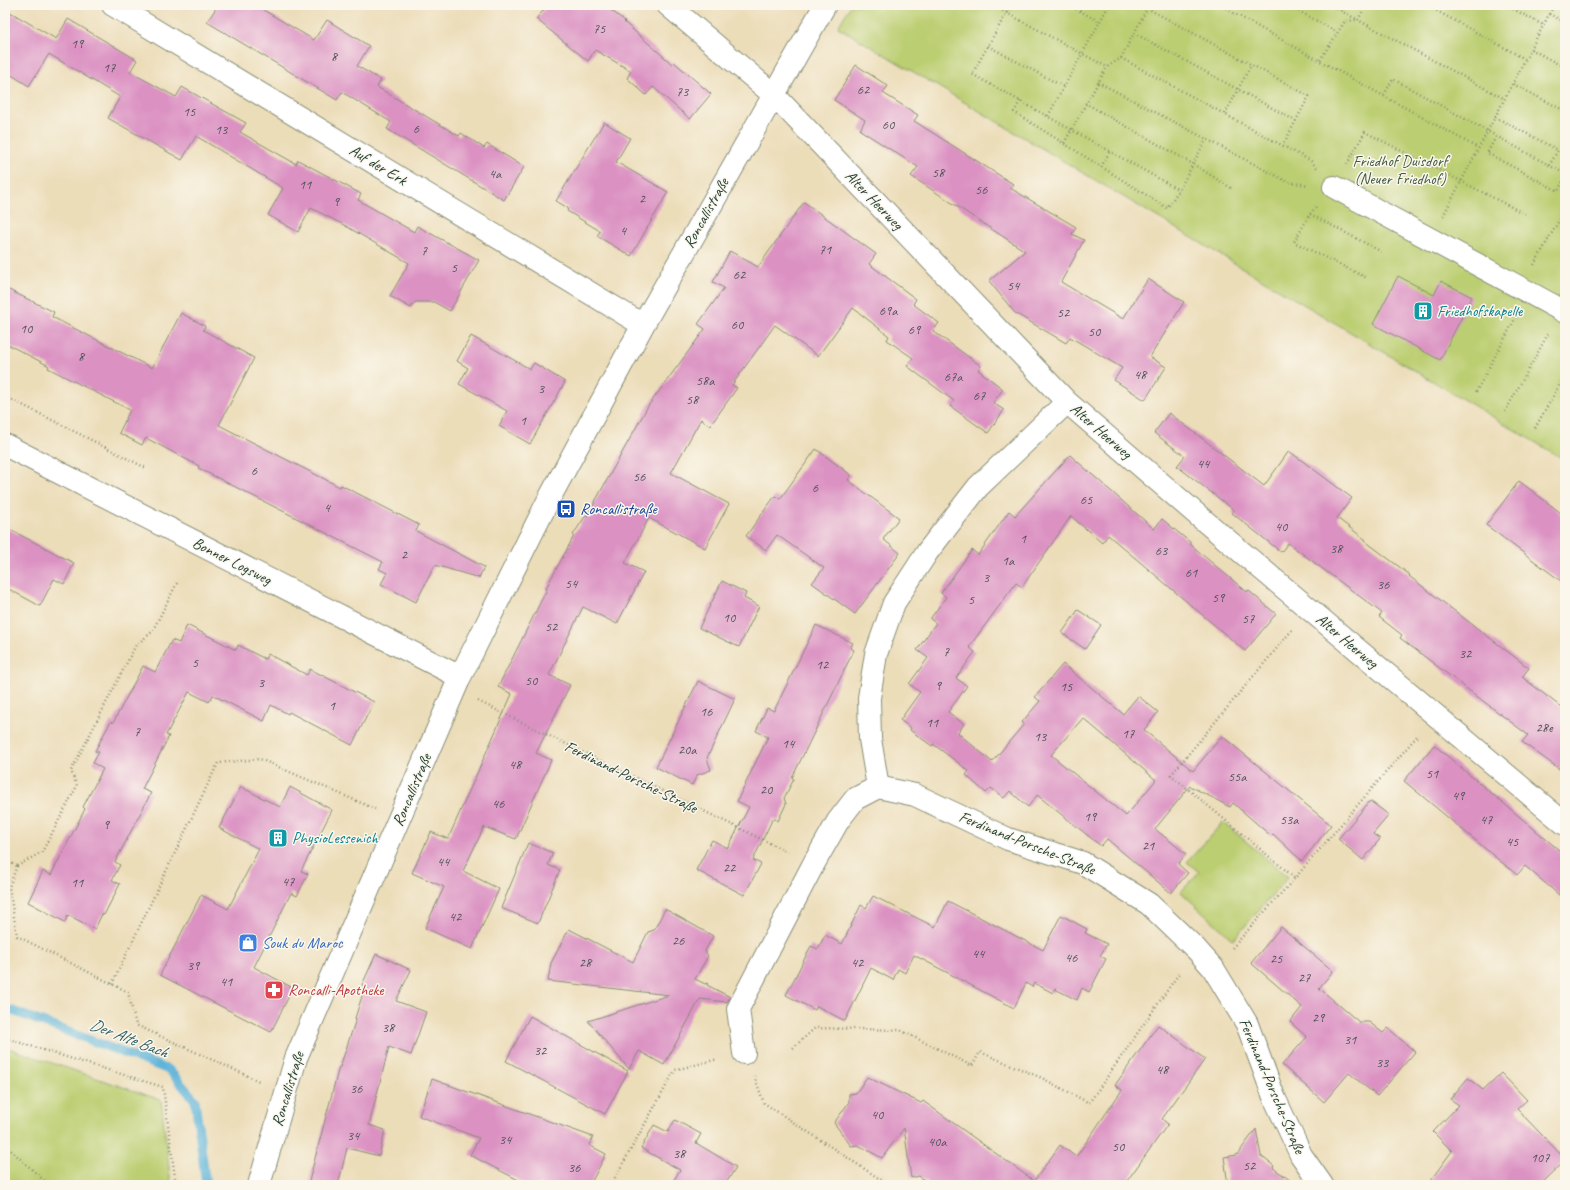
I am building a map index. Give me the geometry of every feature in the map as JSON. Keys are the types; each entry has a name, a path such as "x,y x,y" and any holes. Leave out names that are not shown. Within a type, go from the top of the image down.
{"street":[{"name":"Auf der Erk","path":"114,5 643,325"},
{"name":"Alter Heerweg","path":"668,5 774,94 1067,402 1201,518 1565,824"},
{"name":"Roncallistraße","path":"259,1185 296,1058 460,677 550,497 643,325 774,94 817,8"},
{"path":"1334,187 1563,311"},
{"path":"744,1053 738,1009 813,864 838,821 855,799 878,787 870,739 869,698 876,654 894,602 928,551 978,487 1067,402"},
{"name":"Bonner Logsweg","path":"5,445 460,677"},
{"name":"Ferdinand-Porsche-Straße","path":"878,787 915,795 1008,839 1083,863 1149,904 1196,948 1213,968 1247,1024 1274,1097 1301,1155 1322,1185"}],"path":[{"path":"992,5 1107,67"},
{"path":"1011,5 972,74 1179,190"},
{"path":"1069,5 1100,22"},
{"path":"1048,116 1109,5"},
{"path":"1064,143 1085,103 1107,67 1121,58 1149,5"},
{"path":"1288,5 1337,32"},
{"path":"1330,5 1505,98"},
{"path":"1358,20 1366,5"},
{"path":"1426,5 1525,59"},
{"path":"1506,5 1543,25"},
{"path":"1430,239 1554,5"},
{"path":"1147,8 1309,96 1282,145"},
{"path":"1226,8 1478,148"},
{"path":"1549,14 1565,22"},
{"path":"1320,60 1344,21 1358,20"},
{"path":"1134,33 1296,121"},
{"path":"988,46 1064,88"},
{"path":"1530,49 1565,68"},
{"path":"1121,58 1311,161 1334,187"},
{"path":"1225,114 1251,65"},
{"path":"1384,96 1393,79 1565,174"},
{"path":"1098,82 1288,182 1334,187"},
{"path":"1513,84 1565,111"},
{"path":"1020,101 1014,112 1168,208 1206,140"},
{"path":"1085,103 1193,164 1231,188"},
{"path":"1495,117 1558,150 1549,166"},
{"path":"1366,278 1294,242 1310,214 1334,187 1365,132 1525,214"},
{"path":"1496,137 1487,153 1558,191 1565,177"},
{"path":"1101,167 1110,151"},
{"path":"1310,214 1382,252"},
{"path":"1476,392 1562,215"},
{"path":"1505,412 1563,311"},
{"path":"1535,428 1565,375"},
{"path":"5,396 146,468"},
{"path":"177,583 152,632 136,645 71,771 77,786 42,852 17,866 9,887 17,936 128,992 136,1025 286,1094"},
{"path":"1295,878 1171,775 1309,609"},
{"name":"Ferdinand-Porsche-Straße","path":"460,677 478,702 813,864"},
{"path":"1213,968 1295,878 1435,715"},
{"path":"112,984 218,763 260,759 399,819"},
{"path":"5,860 17,866"},
{"path":"793,1048 814,1028 900,1030 972,1066 980,1052 1042,1078 1089,1103 1196,948"},
{"path":"5,1038 163,1087 176,1185"},
{"path":"611,1185 675,1070 744,1053 764,1102 889,1185"},
{"path":"5,1145 49,1185"}],"green space":[{"name":"Friedhof Duisdorf (Neuer Friedhof)","path":"851,5 1565,5 1565,460 838,27"},
{"path":"1223,822 1288,877 1233,940 1181,892 1199,872 1187,862"},
{"path":"5,1047 161,1100 171,1185 5,1185"}],"building":[{"path":"218,5 255,5 314,40 327,20 369,46 357,66 381,80 377,87 459,136 461,133 484,148 487,144 524,167 504,200 387,129 391,122 342,92 337,100 207,22"},
{"path":"548,5 604,5 625,21 624,22 672,64 674,62 711,94 690,119 653,87 646,95 627,78 631,71 595,50 588,61 536,19"},
{"path":"5,9 56,39 68,19 137,60 130,72 176,97 182,87 246,123 240,132 296,164 298,160 361,194 358,200 414,232 417,226 479,260 450,311 434,302 415,302 411,308 390,296 409,263 344,225 311,208 298,232 268,215 283,188 196,136 182,160 108,118 120,97 49,54 29,86 5,71"},
{"path":"856,65 888,86 883,93 918,115 914,121 1013,184 1010,188 1076,227 1072,234 1084,240 1061,282 1123,319 1148,279 1184,302 1150,357 1166,367 1145,400 1114,380 1122,368 1070,337 1066,343 1015,313 989,281 1025,251 911,176 918,167 860,130 865,120 834,100"},
{"path":"604,122 630,138 616,162 668,192 631,256 597,236 600,231 567,211 568,208 556,201"},
{"path":"804,202 876,254 869,264 916,299 913,304 939,323 933,331 981,366 978,370 1003,389 993,403 1004,410 988,433 950,406 954,401 907,366 913,358 887,340 889,336 853,308 818,356 775,325 732,385 737,388 710,426 701,419 671,473 729,504 705,548 649,518 625,563 644,572 617,624 583,607 549,675 570,685 536,753 551,760 516,839 484,827 463,871 499,889 472,949 425,928 444,887 412,873 431,832 448,839 512,694 498,687 547,589 546,588 574,536 573,535 586,515 587,516 648,406 705,329 698,324 724,288 713,282 730,251 758,267"},
{"name":"Friedhofskapelle","path":"1398,276 1434,295 1441,281 1472,297 1440,360 1373,324"},
{"path":"5,288 54,312 52,317 152,368 181,313 205,326 203,330 254,358 219,425 340,487 341,485 419,525 416,531 484,567 479,578 435,565 416,602 381,584 387,573 379,569 383,562 198,468 199,466 146,438 142,445 119,433 130,410 48,368 49,366 5,343"},
{"path":"471,336 530,369 534,363 565,382 530,444 499,426 507,411 459,384 468,368 457,361"},
{"path":"1169,413 1264,486 1289,451 1352,498 1337,518 1410,575 1409,576 1529,668 1522,677 1565,710 1565,773 1522,742 1528,735 1400,638 1402,635 1379,617 1382,613 1288,543 1281,552 1232,513 1234,510 1177,466 1185,456 1154,433"},
{"path":"816,449 851,475 848,480 899,518 883,539 900,553 855,614 812,583 824,568 777,535 766,550 746,536 775,496 780,499"},
{"path":"1070,455 1154,529 1162,519 1218,568 1247,592 1248,590 1276,614 1245,651 1108,535 1102,543 1071,516 1022,587 1016,583 969,647 975,652 956,678 967,686 948,712 964,724 958,733 992,762 1024,724 1022,722 1040,701 1035,697 1063,664 1123,714 1138,696 1158,712 1144,730 1193,771 1222,736 1331,825 1302,861 1273,834 1271,836 1233,803 1230,807 1190,786 1155,829 1186,854 1178,864 1188,873 1171,893 1107,839 1101,846 1037,795 1028,807 1010,791 1004,798 991,788 986,793 966,775 969,771 933,744 932,746 910,730 911,728 900,720 920,692 909,684 928,658 917,650 936,623 930,619 946,597 941,593 972,550 978,555 1009,511 1015,516","holes":["1083,718 1156,780 1126,816 1051,755"]},
{"path":"1519,481 1565,516 1565,584 1486,525"},
{"path":"5,527 74,563 64,584 54,579 40,606 5,587"},
{"path":"722,581 746,593 744,598 759,606 739,647 699,628"},
{"path":"1078,610 1101,625 1085,649 1062,633"},
{"path":"187,625 236,650 238,645 265,659 268,654 307,675 310,669 374,702 352,745 289,712 288,714 271,705 264,721 213,695 209,702 189,692 166,735 169,736 142,789 151,793 115,862 120,865 112,880 120,884 104,915 102,914 95,929 68,915 65,922 28,902 43,871 51,875 85,809 83,807 103,769 93,763 99,752 95,751 111,721 113,723 143,666 155,672 172,640 179,643"},
{"path":"816,625 853,643 850,648 854,650 792,778 794,779 784,798 786,804 778,821 773,818 753,860 761,864 744,895 696,870 712,840 728,848 749,807 737,801 768,737 756,731 767,708 774,711"},
{"path":"698,681 735,699 707,758 711,770 697,775 692,785 656,767"},
{"path":"1434,745 1565,855 1565,900 1525,866 1517,875 1404,781"},
{"path":"241,787 280,807 290,787 332,810 301,871 308,874 297,896 291,893 254,967 293,988 271,1032 160,975 201,895 228,909 259,849 219,828"},
{"path":"1370,801 1389,815 1373,834 1380,839 1363,860 1338,839"},
{"path":"528,843 553,853 548,865 560,870 538,923 501,908"},
{"path":"873,896 935,927 948,901 1043,950 1061,915 1087,929 1085,933 1107,944 1100,956 1106,959 1089,992 1082,988 1077,1000 1055,989 1053,993 1034,983 1032,987 1026,983 1014,1008 914,955 905,973 898,969 893,980 871,968 845,1021 817,1006 815,1010 786,995 811,946 818,949 825,935 842,944 861,905 866,908"},
{"path":"665,909 713,936 705,951 708,956 695,979 705,984 708,983 707,985 730,997 727,1002 700,999 664,1065 639,1051 629,1069 588,1021 669,995 548,981 551,963 569,929 633,962 648,932 654,930"},
{"path":"1281,927 1333,971 1319,988 1359,1022 1369,1022 1383,1033 1388,1028 1415,1052 1377,1096 1349,1073 1324,1102 1282,1065 1307,1037 1290,1022 1302,1007 1251,963"},
{"path":"376,954 411,970 396,1001 426,1012 411,1055 389,1047 369,1125 385,1130 379,1156 347,1148 338,1185 308,1185 339,1067 356,1019 355,1018 365,987 362,985"},
{"path":"530,1016 628,1071 605,1114 506,1061"},
{"path":"1158,1025 1205,1059 1162,1119 1168,1124 1124,1185 931,1185 919,1176 911,1178 904,1128 882,1158 858,1145 851,1146 834,1123 849,1102 849,1094 856,1093 867,1077 921,1103 923,1101 1034,1181 1060,1145 1076,1157 1122,1090 1115,1085"},
{"path":"1501,1073 1527,1100 1517,1109 1565,1159 1565,1161 1540,1185 1427,1185 1452,1151 1433,1132 1459,1105 1450,1099 1468,1078 1483,1090"},
{"path":"432,1079 593,1137 589,1145 606,1154 590,1185 528,1185 470,1155 479,1138 419,1116"},
{"path":"675,1120 701,1134 696,1143 736,1167 725,1185 671,1185 680,1170 641,1148 654,1125 668,1132"},
{"path":"1256,1129 1261,1156 1274,1166 1273,1168 1297,1185 1228,1185 1224,1157 1237,1155"}],"waterway":[{"name":"Der Alte Bach","path":"5,1010 13,1011 169,1070 195,1100 206,1185"}],"place":[{"name":"Friedhofskapelle","path":"1423,311"},
{"name":"Roncallistraße","path":"566,509"},
{"name":"PhysioLessenich","path":"278,838"},
{"name":"Souk du Maroc","path":"248,943"},
{"name":"Roncalli-Apotheke","path":"274,990"}]}
